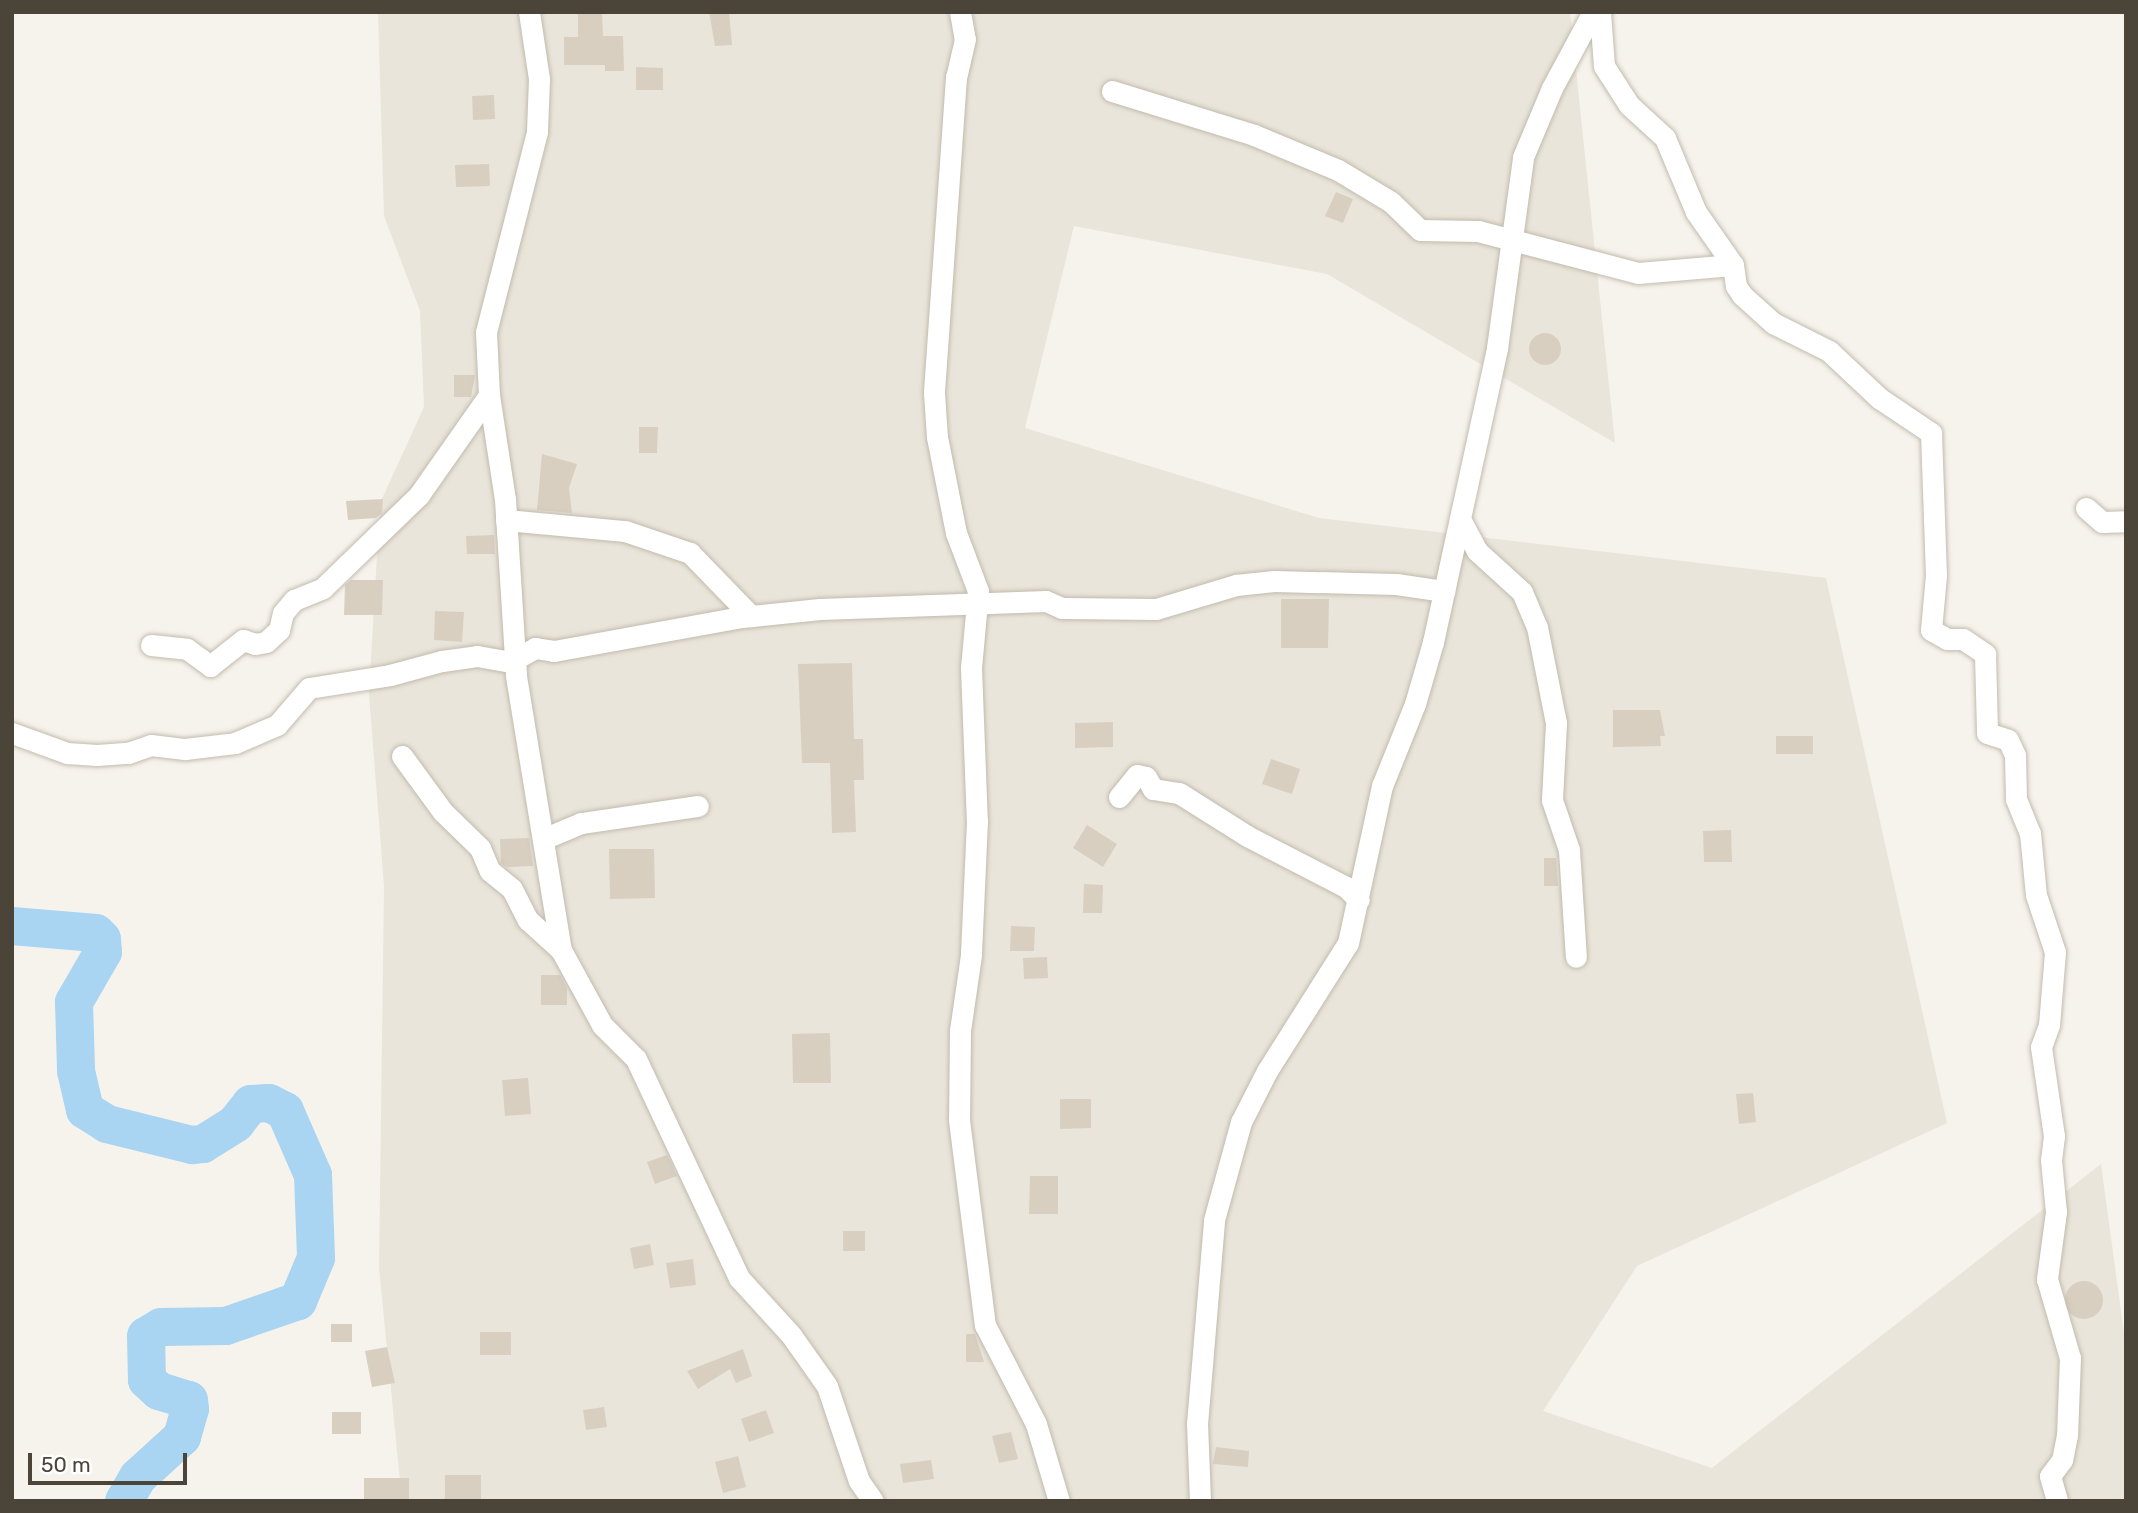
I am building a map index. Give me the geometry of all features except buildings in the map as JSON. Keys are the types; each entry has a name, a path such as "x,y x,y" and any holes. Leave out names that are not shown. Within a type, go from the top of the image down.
{"street":[{"path":"529,12 539,79 537,132 486,332 489,395 506,520 515,659 561,950 601,1025 636,1059 738,1278 791,1335 827,1386 859,1481 873,1501"},
{"path":"960,12 965,39 956,77 934,393 937,437 956,533 972,572 978,603 971,668 976,821 971,955 960,1030 959,1120 985,1325 1036,1424 1059,1501"},
{"path":"1200,1501 1197,1424 1206,1286 1219,1199 1241,1122 1267,1071 1348,943 1382,786 1415,704 1444,591 1497,348 1523,157 1552,88 1593,12"},
{"path":"1600,12 1604,66 1629,106 1665,138 1696,212 1733,265 1736,286 1773,323 1829,351 1879,398 1931,433 1936,575 1931,630 1947,639 1964,639 1984,654 1987,733 2008,740 2014,755 2016,799 2030,833 2036,895 2055,952 2049,1025 2041,1047 2054,1136 2051,1160 2056,1212 2047,1279 2070,1357 2067,1436 2062,1460 2050,1476 2057,1501"},
{"path":"1112,91 1254,135 1338,170 1391,202 1420,230 1478,231 1512,243 1638,273 1733,265"},
{"path":"151,645 187,649 210,666 243,640 255,644 266,642 279,630 283,613 294,600 323,588 419,495 489,395"},
{"path":"2086,508 2102,522 2126,521"},
{"path":"1460,519 1476,551 1522,592 1537,627 1556,723 1552,800 1569,850 1576,957"},
{"path":"506,520 625,531 690,553 751,616"},
{"path":"12,733 67,753 97,755 128,753 151,745 185,750 235,743 276,725 309,688 390,676 442,661 477,656 510,662 535,648 554,651 751,616 909,602 1046,601 1062,608 1156,609 1236,585 1274,581 1395,584 1444,591"},
{"path":"402,756 443,812 480,848 490,871 512,889 528,920 561,950"},
{"path":"1119,797 1137,775 1146,777 1153,789 1179,793 1247,836 1346,887 1359,900"},
{"path":"543,839 582,823 698,806"}],"shaded area":[{"path":"378,12 1570,12 1615,443 1327,274 1074,226 1025,428 1319,518 1826,578 1947,1123 1637,1266 1543,1411 1712,1468 2101,1164 2126,1348 2126,1501 402,1501 379,1268 384,886 369,694 380,503 424,407 420,311 384,216"}],"waterway":[{"path":"12,926 96,933 102,939 103,952 74,1002 76,1071 85,1110 107,1124 192,1145 203,1144 236,1123 251,1104 269,1103 285,1111 313,1175 316,1258 298,1301 226,1326 161,1327 146,1336 147,1380 159,1391 189,1400 190,1409 182,1437 138,1477 124,1501"}]}
